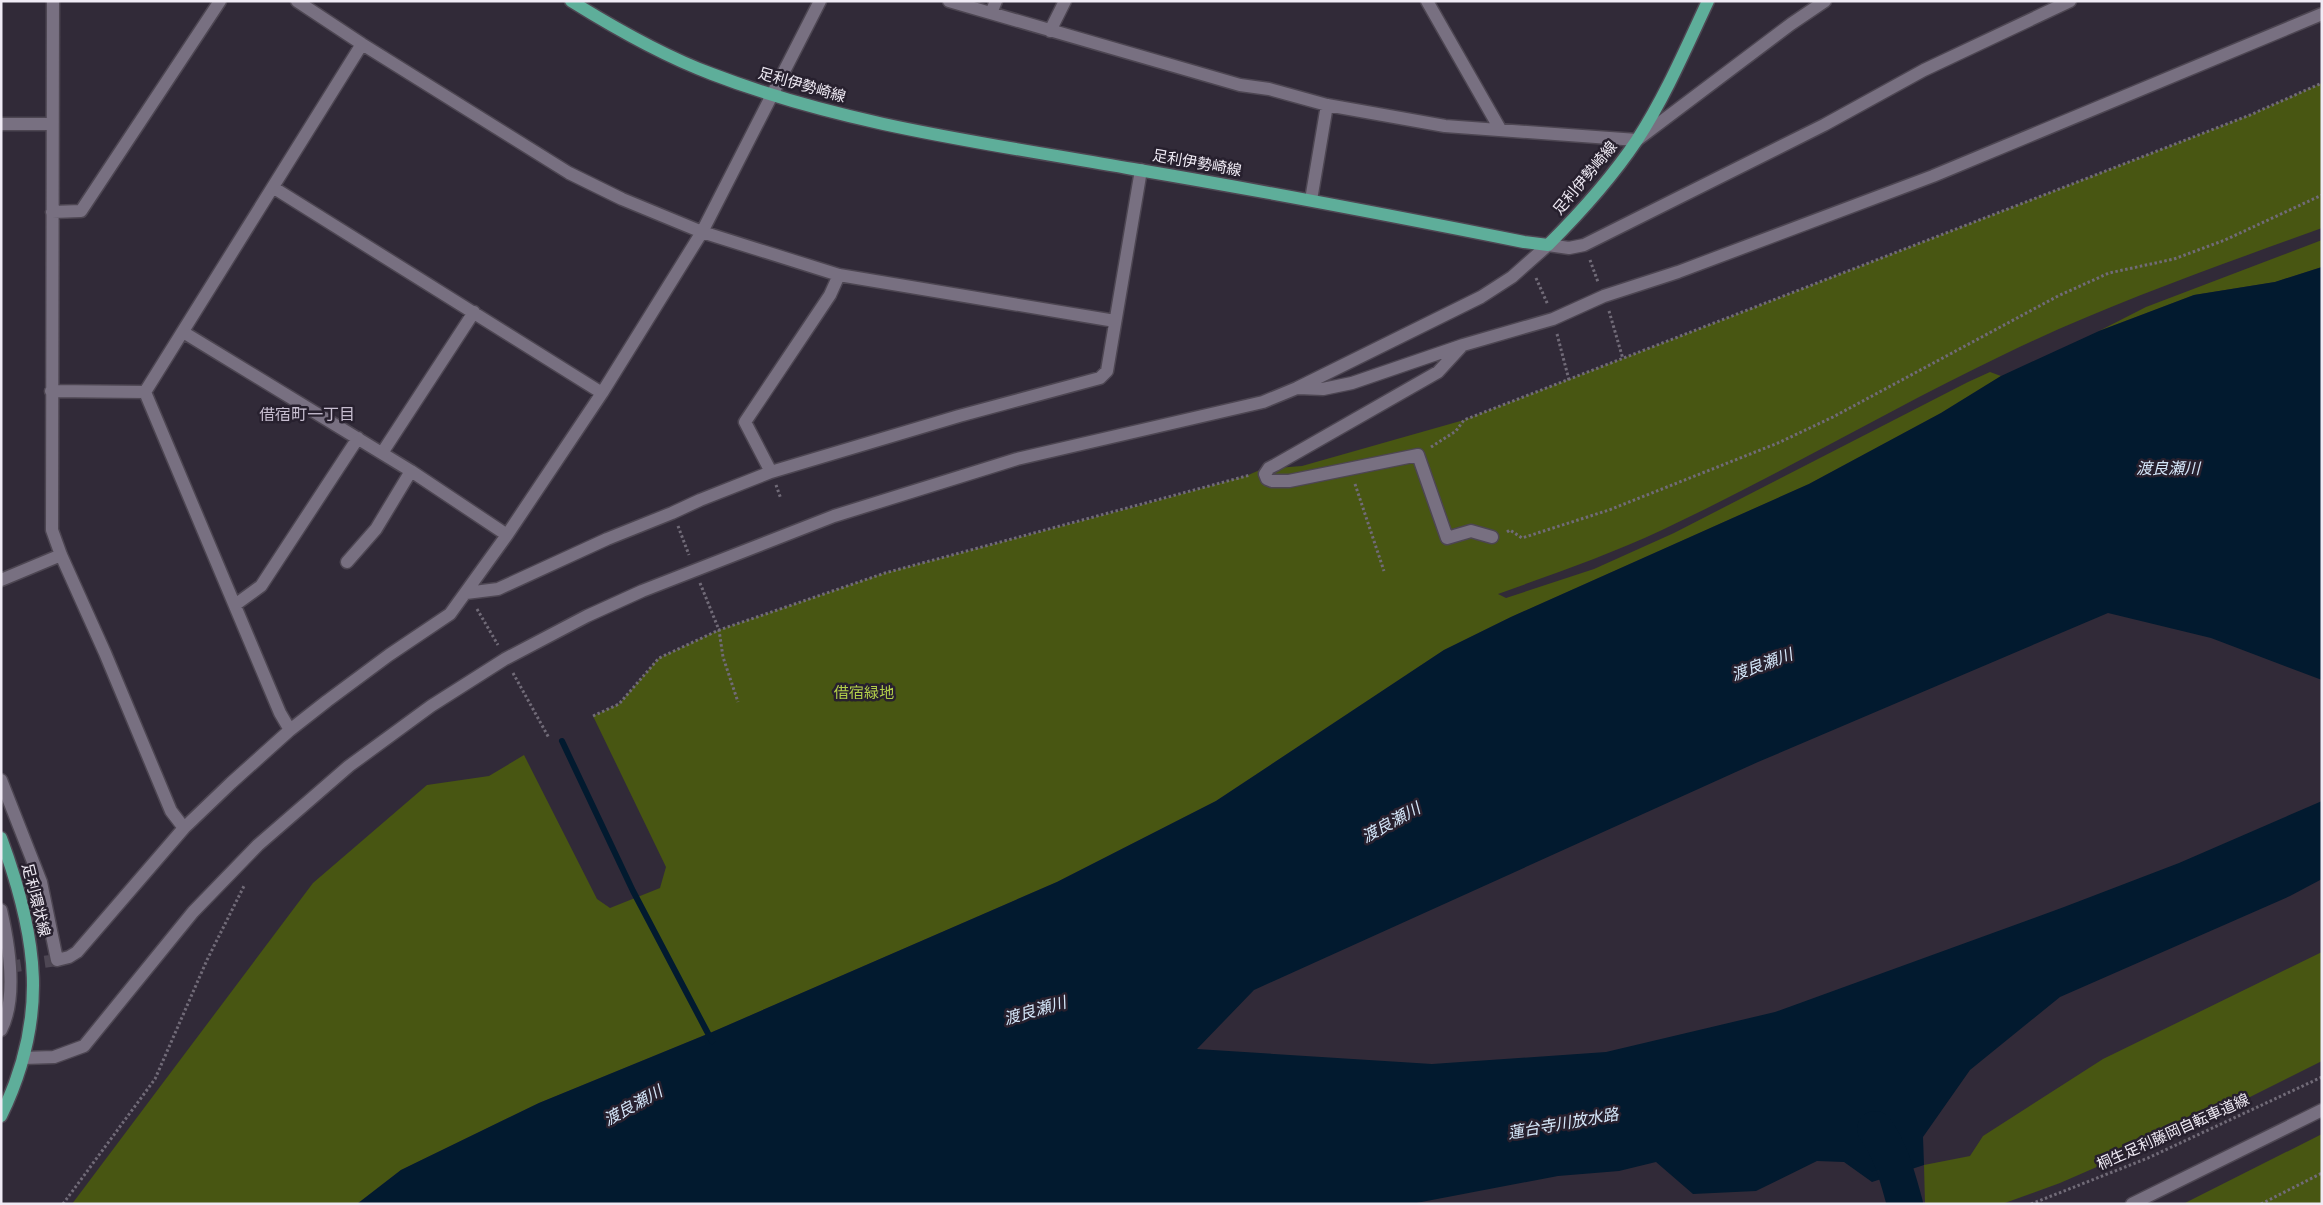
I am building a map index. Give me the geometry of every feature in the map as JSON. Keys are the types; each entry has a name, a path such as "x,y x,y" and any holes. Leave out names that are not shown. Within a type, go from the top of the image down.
{"main road":[{"name":"足利伊勢崎線","path":"571,1 656,49 710,74 772,96 919,132 1310,200 1524,242 1548,245 1583,210 1637,140 1661,98 1708,1"},
{"name":"足利環状線","path":"1,838 16,877 30,935 34,992 29,1036 24,1058 1,1116"}],"street":[{"path":"53,1 51,124 52,530 171,811 184,828"},
{"path":"52,212 81,211 220,1"},
{"path":"1,780 41,882 57,960 69,957 77,952 184,828 290,730 388,655 444,619 466,593 602,393 702,232 820,1"},
{"path":"949,1 1240,85 1269,89 1327,105 1445,126 1637,140 1791,24 1825,1"},
{"path":"991,13 996,1"},
{"path":"1050,31 1065,1"},
{"path":"1427,1 1500,129"},
{"path":"24,1058 54,1057 84,1046 193,912 258,845 316,793 431,706 483,672 538,641 642,592 834,516 1017,459 1263,402 1297,388 1481,297 1512,277 1548,245 1569,248 1584,245 1824,125 1924,70 2070,1"},
{"path":"304,3 362,44 569,173 622,199 702,232 838,275 1115,321"},
{"path":"1297,388 1324,389 1352,383 1606,301 1934,176 2322,14"},
{"path":"145,392 274,188 362,44"},
{"path":"1310,200 1327,105"},
{"path":"1,124 51,124"},
{"path":"466,593 498,589 607,539 700,500 959,416 1100,378 1107,371 1141,170"},
{"path":"274,188 602,393"},
{"path":"773,476 745,422 830,295 838,275"},
{"path":"382,453 474,312"},
{"path":"183,332 411,471 507,535"},
{"path":"1463,346 1438,372 1274,464 1268,468 1265,474 1267,479 1272,481 1289,481 1418,455 1448,538 1471,531 1492,537"},
{"path":"51,391 145,392"},
{"path":"145,392 280,713 290,730"},
{"path":"235,605 261,586 358,438"},
{"path":"347,562 376,529 411,471"},
{"path":"1,580 61,555"},
{"path":"1,910 6,933 10,1002 1,1030"},
{"path":"2132,1204 2322,1110"}],"path":[{"path":"1418,455 1456,431 1464,420 2250,115 2322,83"},
{"path":"1492,537 1510,530 1522,538 1600,513 1778,443 1833,417 2058,296 2109,274 2174,259 2225,240 2322,195"},
{"path":"1589,258 1606,301 1623,359"},
{"path":"1536,278 1550,312"},
{"path":"1555,327 1569,380"},
{"path":"1350,470 1384,571"},
{"path":"593,716 619,704 659,658 719,630 885,573 1246,476 1265,474"},
{"path":"773,476 781,499"},
{"path":"676,521 690,559"},
{"path":"699,580 719,630 723,657 738,702"},
{"path":"477,609 498,646"},
{"path":"510,668 549,738"},
{"path":"63,1204 155,1079 207,960 247,880"},
{"name":"桐生足利藤岡自転車道線","path":"2031,1204 2148,1158 2322,1077"},
{"path":"2260,1204 2322,1173"}],"green space":[{"name":"借宿緑地","path":"2322,83 2322,228 2162,287 2044,336 1962,375 1749,487 1662,530 1560,572 1498,594 1506,598 1594,569 1674,533 1968,382 1990,372 2001,376 1941,413 1809,484 1511,617 1444,650 1216,801 1057,882 710,1033 539,1103 401,1170 357,1204 72,1204 313,883 427,785 489,776 524,755 597,899 610,908 660,888 666,867 593,716 619,704 659,658 719,630 885,573 1160,500 1246,476 1262,469 1302,466 1464,420 2250,115"},
{"path":"2322,240 2322,267 2275,282 2194,295 2099,331 2146,307"},
{"path":"2322,952 2322,1061 2200,1122 2060,1183 2002,1204 1925,1204 1924,1165 1970,1156 1983,1136 2103,1059"},
{"path":"2322,1134 2322,1204 2183,1204"}],"water":[{"name":"渡良瀬川","path":"2322,267 2322,680 2211,638 2108,613 1758,762 1254,990 1197,1049 1432,1064 1606,1052 1775,1012 2179,863 2322,801 2322,879 2290,896 2060,997 1970,1070 1923,1137 1924,1165 1872,1182 1844,1162 1817,1161 1756,1191 1693,1194 1656,1162 1619,1171 1558,1176 1411,1204 357,1204 401,1170 539,1103 710,1033 1057,882 1216,801 1444,650 1511,617 1809,484 1941,413 2001,376 2099,331 2194,295 2275,282"}],"waterway":[{"path":"562,741 633,891 712,1041"},
{"name":"蓮台寺川放水路","path":"1875,1129 1890,1155 1905,1204"}],"tunnel":[{"path":"9,967 57,960"}],"district":[{"name":"借宿町一丁目","path":"307,415"}]}
